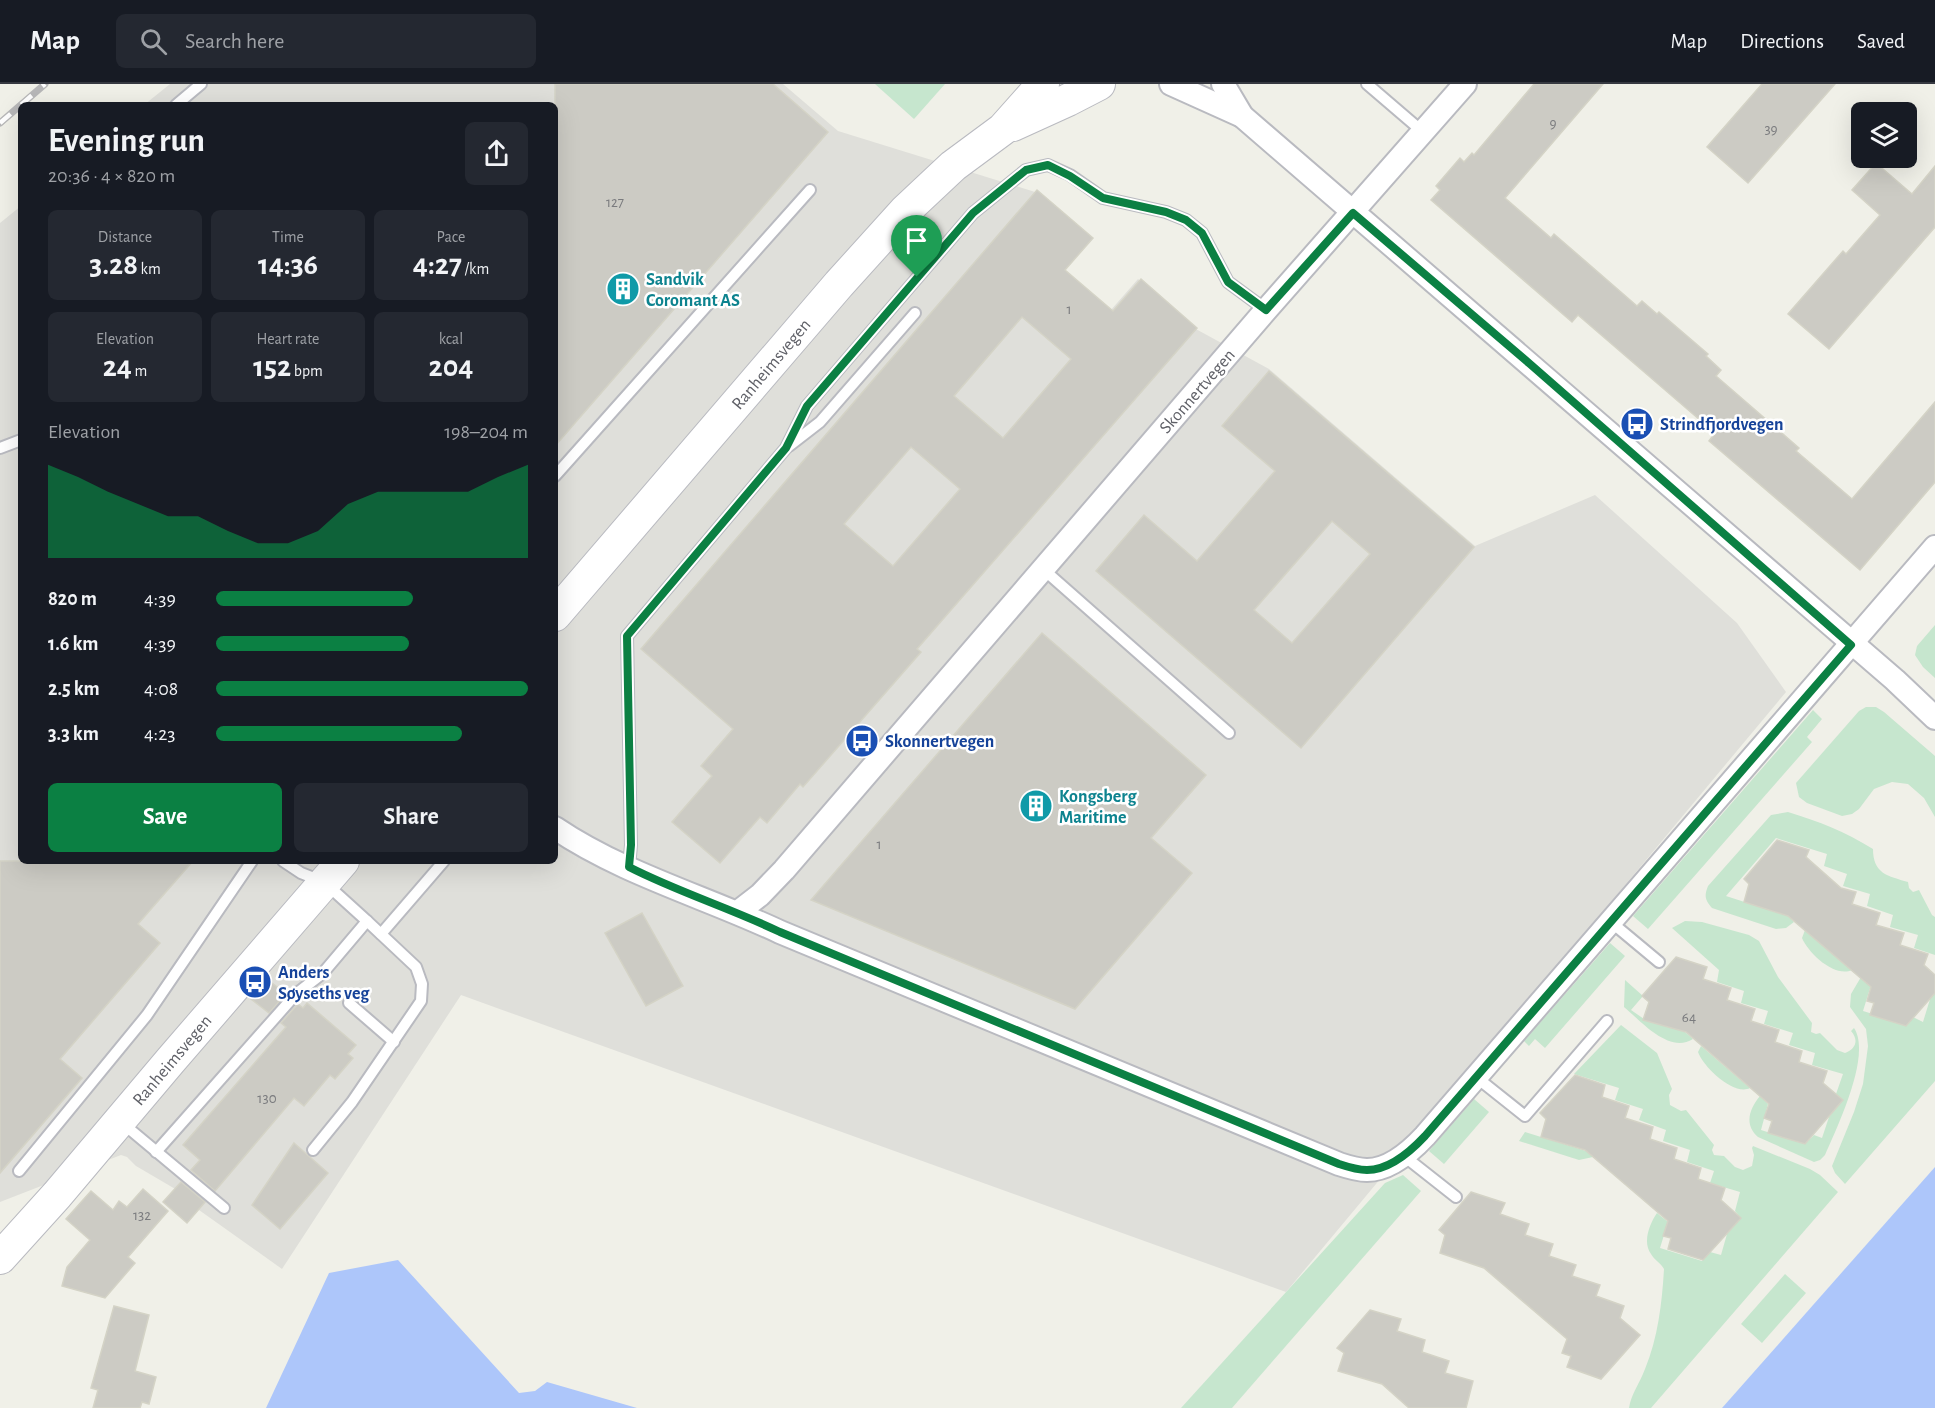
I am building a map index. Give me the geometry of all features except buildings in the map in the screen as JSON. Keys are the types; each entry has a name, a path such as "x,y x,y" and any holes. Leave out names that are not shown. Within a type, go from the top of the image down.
{"street":[{"name":"Ranheimsvegen","path":"558,612 839,284 898,219 953,166 1003,129 1043,84"},
{"name":"Ranheimsvegen","path":"1003,129 1099,84"},
{"path":"1172,84 1242,116 1539,371 1851,645 1895,680 1935,718"},
{"path":"1222,84 1242,116"},
{"name":"Skonnertvegen","path":"738,912 760,895 784,870 1266,310 1465,84"},
{"path":"558,830 583,847 780,932 1339,1164 1372,1170 1404,1156 1425,1136 1935,547"},
{"name":"Ranheimsvegen","path":"3,1250 121,1122 171,1060 334,872"}],"lane":[{"path":"180,102 201,84"},
{"path":"1367,84 1423,132"},
{"path":"786,448 807,406 973,213 1026,170 1048,165 1070,176 1103,198 1166,212 1186,220 1202,233 1228,282 1266,310"},
{"path":"558,473 810,190"},
{"path":"629,867 631,845 627,636 786,448 820,422 915,314"},
{"path":"0,448 18,441"},
{"path":"1042,569 1229,733"},
{"path":"19,1171 147,1015 250,864"},
{"path":"288,864 301,873 334,872 367,921 416,967 422,984 421,1001 352,1102 313,1150"},
{"path":"381,934 441,864"},
{"path":"156,1152 296,994 323,973 367,921"},
{"path":"1611,922 1659,962"},
{"path":"349,1003 394,1042"},
{"path":"1476,1077 1525,1116 1607,1021"},
{"path":"121,1122 224,1208"},
{"path":"1404,1156 1456,1197"}],"shaded area":[{"path":"170,84 783,84 838,131 1035,192 1061,268 1110,311 1138,279 1194,328 1269,369 1475,546 1595,495 1737,623 1786,692 1286,1292 461,995 282,1269 199,1210 177,1190 121,1155 0,1202 0,223 18,208 18,864 558,864 558,102 148,102"}],"green space":[{"path":"875,84 945,84 914,119"},
{"path":"1935,625 1935,678 1923,667 1915,655 1917,646"},
{"path":"1866,707 1876,707 1884,712 1935,756 1935,817 1924,798 1908,784 1892,782 1874,789 1859,809 1852,814 1842,816 1807,803 1799,797 1796,783 1859,711"},
{"path":"1813,710 1822,719 1807,737 1812,742 1648,929 1633,916"},
{"path":"1788,812 1832,828 1873,849 1876,864 1883,873 1908,882 1913,892 1919,890 1935,917 1935,955 1914,948 1918,935 1890,927 1893,915 1867,906 1870,894 1843,886 1847,874 1824,866 1827,854 1776,838 1726,896 1788,916 1794,922 1786,928 1776,929 1712,908 1706,898 1708,886 1771,815"},
{"path":"1685,921 1702,922 1749,935 1759,941 1778,977 1812,1023 1811,1032 1820,1033 1837,1050 1845,1053 1854,1047 1856,1041 1851,1031 1854,1028 1859,1055 1856,1073 1837,1127 1825,1155 1820,1160 1814,1162 1758,1137 1751,1127 1751,1112 1760,1096 1768,1104 1761,1130 1805,1144 1814,1135 1822,1138 1829,1117 1842,1100 1836,1094 1843,1074 1812,1065 1815,1053 1789,1045 1793,1033 1764,1024 1768,1011 1741,1003 1744,991 1717,982 1719,970 1672,928"},
{"path":"1805,930 1852,970 1838,971 1823,963 1805,944 1802,938"},
{"path":"1610,943 1625,956 1545,1048 1535,1039 1529,1046 1524,1041"},
{"path":"1861,977 1871,985 1863,1011 1906,1024 1913,1017 1923,1022 1931,996 1935,992 1935,1081 1845,1184 1832,1166 1863,1084 1868,1046 1866,1029 1850,1007 1851,994"},
{"path":"1625,980 1643,996 1631,1010 1644,1019 1685,1032 1693,1039 1684,1043 1665,1039 1624,1007"},
{"path":"1621,1025 1657,1053 1672,1089 1669,1095 1670,1105 1681,1111 1686,1110 1714,1145 1712,1150 1714,1155 1724,1156 1735,1167 1743,1170 1752,1166 1753,1146 1810,1169 1838,1192 1651,1408 1629,1408 1649,1357 1659,1320 1664,1269 1648,1249 1647,1238 1652,1222 1657,1213 1668,1222 1660,1248 1702,1261 1710,1252 1721,1255 1727,1234 1741,1218 1735,1211 1740,1192 1710,1183 1714,1171 1687,1162 1690,1150 1663,1141 1666,1130 1639,1120 1643,1109 1615,1100 1619,1088 1574,1074"},
{"path":"1701,1046 1750,1088 1736,1088 1713,1073 1698,1052"},
{"path":"1474,1099 1489,1112 1444,1164 1429,1151"},
{"path":"1525,1132 1586,1151 1593,1157 1579,1160 1519,1141"},
{"path":"1403,1175 1421,1191 1232,1408 1181,1408 1385,1183"},
{"path":"1785,1274 1806,1293 1762,1343 1741,1324"}],"water":[{"path":"1935,1167 1935,1408 1722,1408"},
{"path":"398,1260 519,1393 535,1391 547,1382 637,1408 266,1408 329,1273"}],"railway":[{"path":"24,102 45,84"},
{"path":"0,123 18,107"}],"place":[{"name":"Sandvik Coromant AS","path":"623,289"},
{"name":"Strindfjordvegen","path":"1637,424"},
{"name":"Skonnertvegen","path":"862,741"},
{"name":"Kongsberg Maritime","path":"1036,806"},
{"name":"Anders Søyseths veg","path":"255,982"}],"route":[{"path":"1048,165 1070,176 1103,198 1166,212 1186,220 1202,233 1228,282 1266,310 1353,213 1530,364 1851,645 1425,1136 1404,1156 1390,1164 1366,1170 1339,1164 629,867 631,845 627,636 786,448 807,406 917,277 973,213 1026,170 1048,165"}]}
